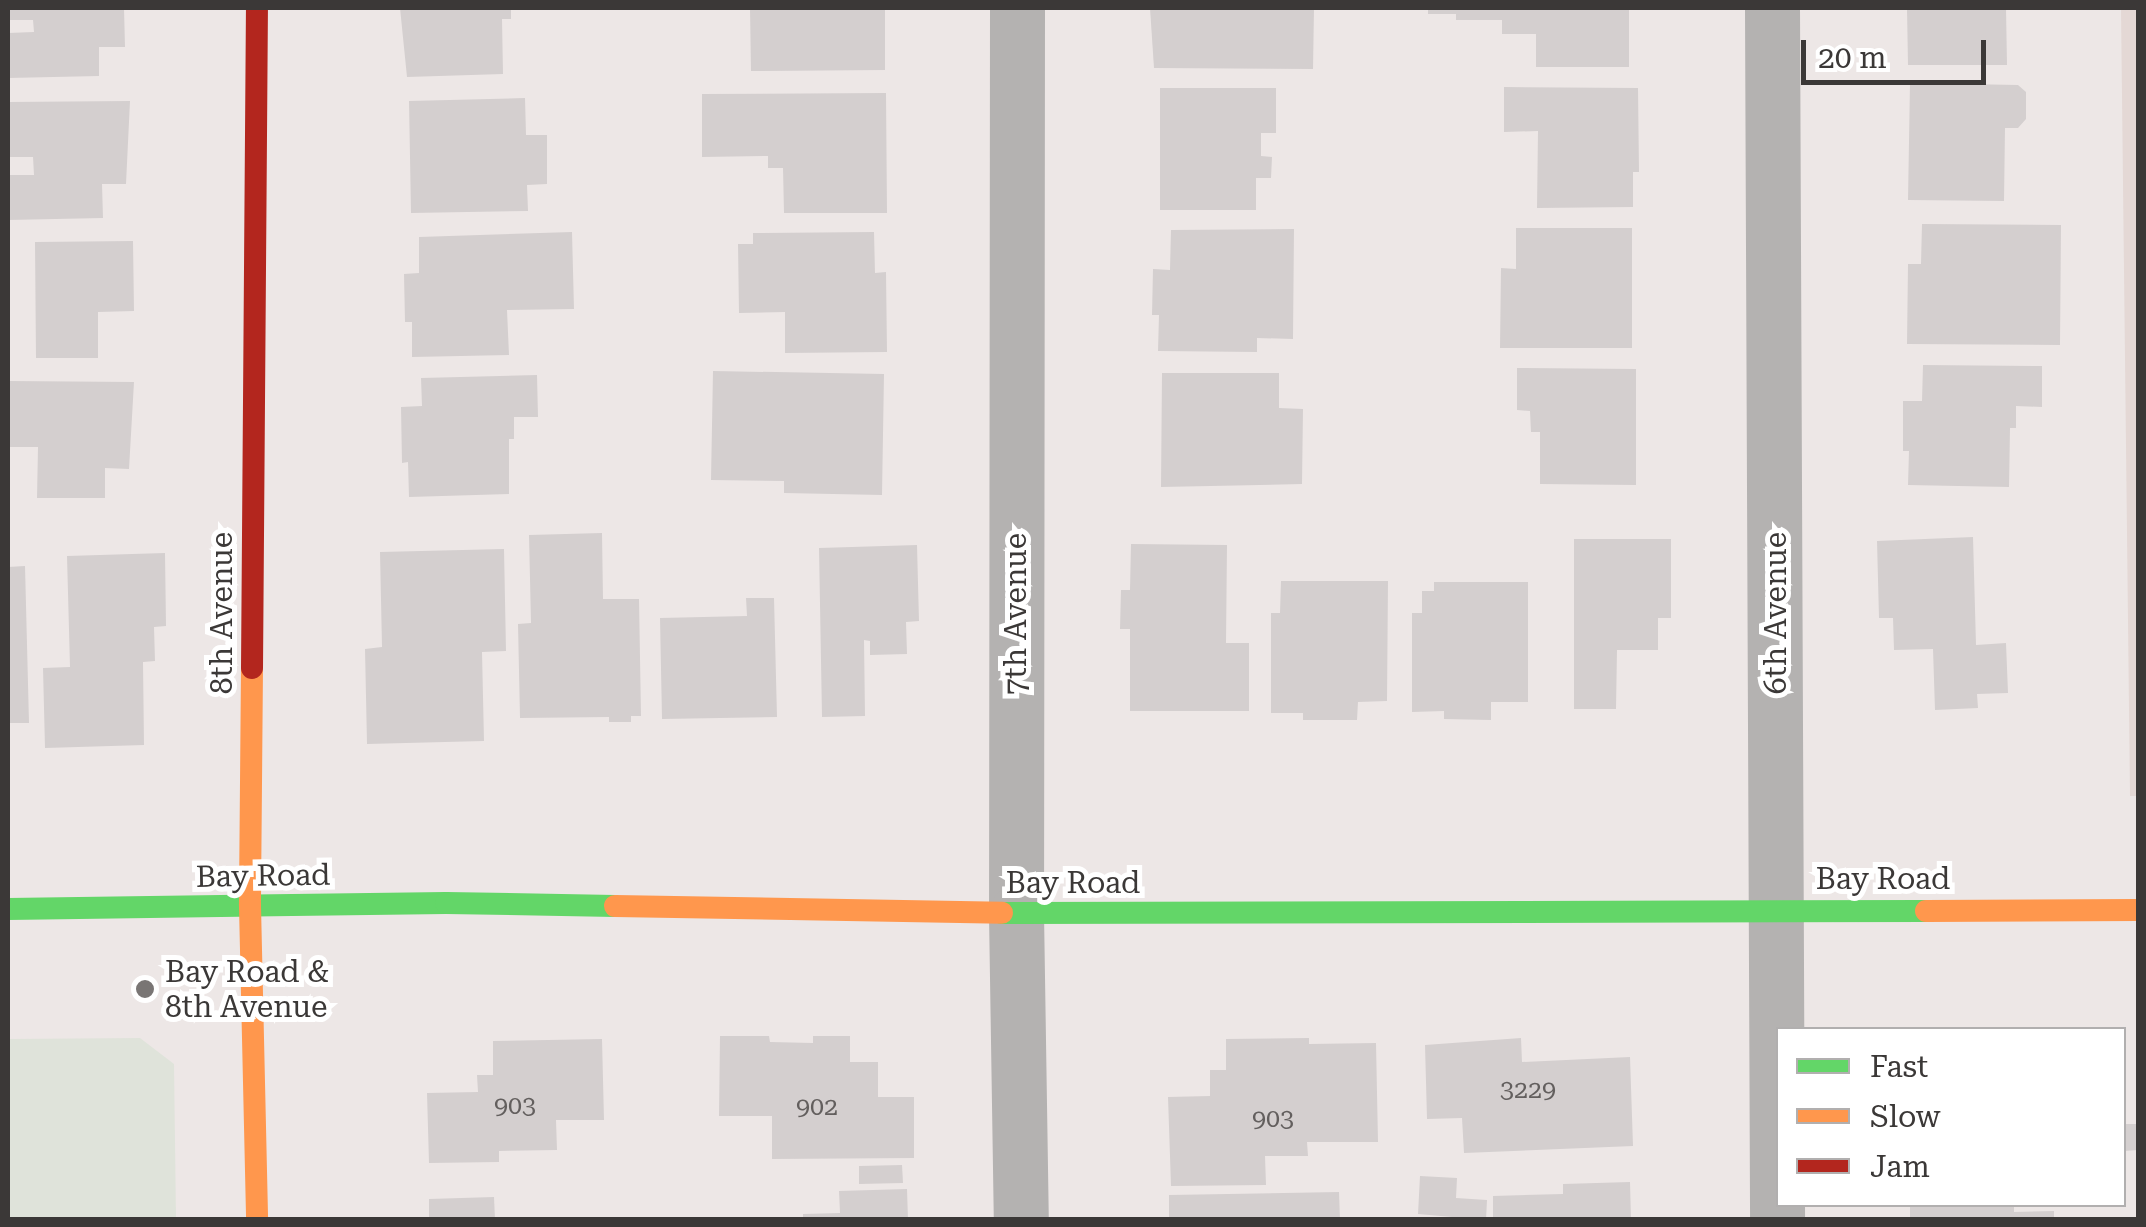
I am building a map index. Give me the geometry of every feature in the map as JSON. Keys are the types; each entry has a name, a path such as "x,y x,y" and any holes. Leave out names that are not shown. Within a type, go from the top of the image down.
{"street":[{"name":"8th Avenue","path":"256,8 250,906 257,1220"},
{"name":"7th Avenue","path":"1017,8 1016,913 1020,1220"},
{"name":"6th Avenue","path":"1772,8 1778,1027"},
{"name":"Bay Road","path":"8,908 446,903 1016,913 2138,910"}],"shaded area":[{"path":"2121,8 2138,8 2138,796 2130,796"},
{"path":"140,1038 174,1064 176,1219 8,1219 8,1039"}],"building":[{"path":"8,8 124,8 125,47 99,47 99,76 8,78 8,33 34,32 33,20 8,20"},
{"path":"400,8 511,8 511,19 502,19 503,74 407,77"},
{"path":"750,8 885,8 885,70 751,71"},
{"path":"1150,8 1314,8 1313,69 1154,68"},
{"path":"1428,8 1629,8 1629,67 1536,67 1536,34 1502,34 1502,20 1456,20 1456,14 1428,14"},
{"path":"1907,8 2006,8 2007,65 1908,65"},
{"path":"1910,83 2018,85 2026,92 2026,119 2018,128 2005,128 2004,201 1908,200"},
{"path":"1504,87 1638,88 1639,172 1633,172 1633,207 1537,208 1538,131 1504,132"},
{"path":"1160,88 1276,88 1276,133 1261,133 1261,156 1272,157 1271,178 1256,178 1256,210 1160,210"},
{"path":"886,93 887,213 784,213 783,168 768,168 768,156 702,157 702,94"},
{"path":"525,98 526,135 547,135 547,184 527,185 528,211 411,213 409,101"},
{"path":"130,101 126,184 102,184 103,218 8,220 8,175 34,175 33,157 8,157 8,102"},
{"path":"1922,224 2061,225 2060,345 1907,344 1908,264 1921,264"},
{"path":"1516,228 1632,228 1632,348 1500,348 1501,268 1516,269"},
{"path":"1294,229 1293,339 1257,338 1257,352 1158,351 1159,315 1152,315 1153,269 1170,270 1171,230"},
{"path":"572,232 574,309 507,310 509,355 412,357 412,322 405,322 404,274 419,273 419,237"},
{"path":"874,232 875,273 886,272 887,352 785,353 785,312 739,313 738,244 753,244 753,233"},
{"path":"133,241 134,311 98,312 98,358 36,358 35,242"},
{"path":"1923,365 2042,366 2042,407 2016,406 2016,428 2010,428 2009,487 1908,485 1909,451 1903,451 1903,401 1922,401"},
{"path":"1517,368 1636,369 1636,485 1540,484 1540,432 1531,432 1530,411 1517,410"},
{"path":"713,371 884,374 882,495 784,493 784,481 711,480"},
{"path":"1162,373 1279,373 1279,408 1303,409 1302,484 1161,487"},
{"path":"537,375 538,417 514,417 514,439 509,439 509,494 409,497 408,462 402,463 401,407 422,406 421,378"},
{"path":"8,381 134,382 129,469 105,468 105,498 37,498 38,447 8,447"},
{"path":"602,533 603,599 639,599 641,716 631,716 631,722 609,722 609,717 520,718 518,624 531,623 529,535"},
{"path":"1973,537 1976,645 2006,643 2008,693 1977,694 1978,708 1935,710 1933,649 1894,650 1893,618 1879,618 1877,541"},
{"path":"1574,539 1671,539 1671,618 1658,618 1658,650 1617,650 1616,709 1574,709"},
{"path":"1131,544 1227,545 1226,643 1249,643 1249,711 1130,711 1130,629 1120,629 1121,590 1130,590"},
{"path":"917,545 919,621 906,622 907,654 870,655 870,641 864,640 865,716 822,717 819,548"},
{"path":"504,549 506,651 482,652 484,741 367,744 365,649 382,647 380,552"},
{"path":"165,553 166,626 154,627 155,661 143,662 144,745 45,748 43,668 70,667 67,556"},
{"path":"25,566 29,723 8,723 8,567"},
{"path":"1281,581 1388,581 1387,701 1358,702 1357,720 1303,720 1303,713 1271,713 1271,613 1280,613"},
{"path":"1434,582 1528,582 1528,702 1491,702 1491,720 1444,719 1444,711 1412,712 1412,613 1422,613 1422,591 1434,591"},
{"path":"746,598 774,598 777,717 662,719 660,618 747,616"},
{"path":"720,1036 769,1036 770,1042 813,1043 813,1036 850,1036 850,1062 878,1062 878,1097 914,1097 914,1158 772,1159 772,1116 719,1116"},
{"path":"1309,1038 1309,1044 1376,1043 1378,1142 1307,1142 1308,1156 1265,1156 1266,1185 1171,1186 1168,1097 1210,1096 1210,1070 1226,1070 1226,1039"},
{"path":"1521,1038 1522,1062 1630,1057 1633,1146 1464,1153 1462,1118 1427,1119 1425,1045"},
{"path":"602,1039 604,1120 556,1120 557,1150 499,1151 499,1162 429,1163 427,1093 478,1092 477,1075 493,1075 493,1041"},
{"path":"2126,1124 2138,1124 2138,1150 2126,1151"},
{"path":"902,1165 903,1183 859,1184 859,1166"},
{"path":"1420,1176 1457,1178 1456,1198 1487,1200 1486,1220 1418,1214"},
{"path":"1630,1182 1631,1220 1493,1220 1493,1196 1563,1194 1563,1184"},
{"path":"907,1189 908,1220 803,1220 803,1214 840,1213 839,1191"},
{"path":"1339,1192 1340,1220 1169,1220 1169,1195"},
{"path":"494,1197 495,1220 429,1220 429,1199"},
{"path":"1910,1207 2054,1211 2054,1220 1910,1220"}],"traffic: fast":[{"path":"8,909 446,903 615,906"},
{"path":"1002,913 1926,911"}],"traffic: slow":[{"path":"252,668 250,906 257,1220"},
{"path":"615,906 1002,913"},
{"path":"1926,911 2138,910"}],"traffic: jam":[{"path":"252,668 257,8"}],"place":[{"name":"Bay Road & 8th Avenue","path":"145,989"}]}
